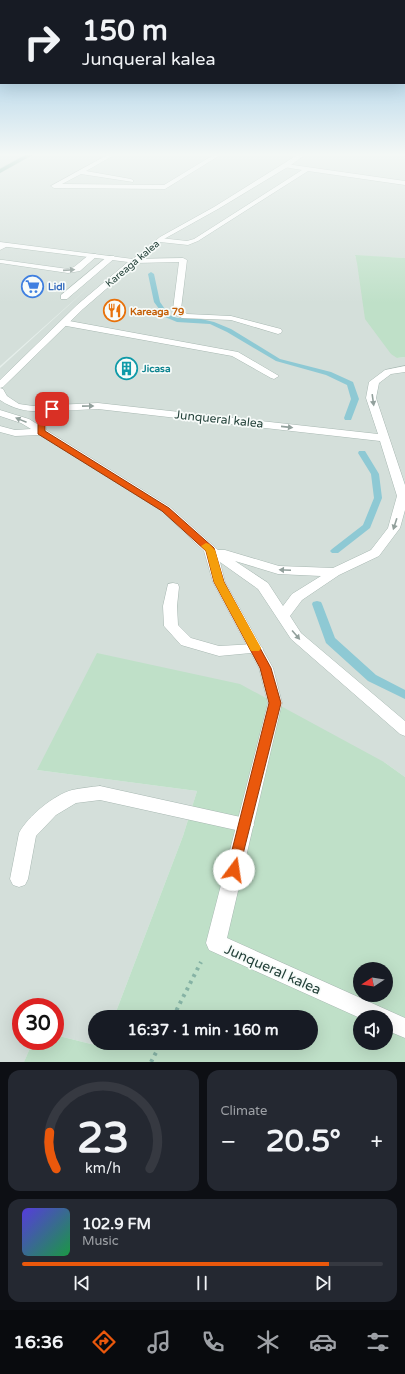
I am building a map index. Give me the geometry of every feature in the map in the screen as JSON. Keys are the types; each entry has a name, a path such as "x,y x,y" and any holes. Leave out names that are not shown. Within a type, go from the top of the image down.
{"street":[{"name":"Kareaga kalea","path":"0,385 64,323 134,261 160,240 222,204"},
{"path":"160,240 188,243 196,240 253,204"},
{"path":"2,246 134,261 183,260 177,309 179,313 185,316 231,318 278,331"},
{"path":"1,259 63,270 72,270 77,269 93,256"},
{"path":"64,297 111,258"},
{"path":"1,259 58,265"},
{"path":"64,323 235,354 274,376"},
{"path":"283,616 297,597 335,572 375,552 394,528 403,496 371,398 374,382 388,372 405,369"},
{"name":"Junqueral kalea","path":"0,392 3,398 16,406 33,409 98,406 385,438"},
{"path":"41,432 42,422 52,409"},
{"path":"0,413 25,421 166,510 210,550 262,586 296,636 405,730"},
{"path":"0,429 15,433 41,432"},
{"path":"210,550 278,570 335,572"},
{"name":"Junqueral kalea","path":"210,550 219,582 266,668 275,703 216,943 364,1010"},
{"path":"173,587 170,606 171,626 186,642 219,651 256,650"},
{"path":"19,879 28,833 50,810 73,797 100,793 245,825"},
{"path":"393,1023 405,1028"}],"path":[{"path":"177,1010 202,959 216,943"},
{"path":"151,1062 157,1050"}],"shaded area":[{"path":"0,204 405,204 405,258 355,256 397,358 405,357 405,777 384,762 37,770 197,791 183,836 117,1010 88,1010 88,1043 64,1037 64,998 12,998 12,1050 29,1050 24,1062 0,1062 0,368 90,286 0,366"}],"green space":[{"path":"355,255 405,258 405,357 397,358 391,354 365,319"},
{"path":"97,653 240,684 384,762 405,777 405,1062 24,1062 29,1050 64,1050 64,1037 88,1043 88,1050 318,1050 318,1010 117,1010 183,836 197,791 37,770"}],"waterway":[{"path":"151,274 157,302 167,316 177,320 201,321 221,326 278,360 328,374 350,384 355,399 348,418"},
{"path":"335,551 367,526 378,498 375,474 362,453"},
{"path":"317,604 330,640 372,678 405,695"}],"slow traffic":[{"path":"206,546 210,550 219,582 255,648"}],"place":[{"name":"Lidl","path":"32,286"},
{"name":"Kareaga 79","path":"114,311"},
{"name":"Jicasa","path":"126,368"}],"route":[{"path":"52,409 42,422 41,432 166,510 210,550 219,582 266,668 275,703 234,870"}]}
